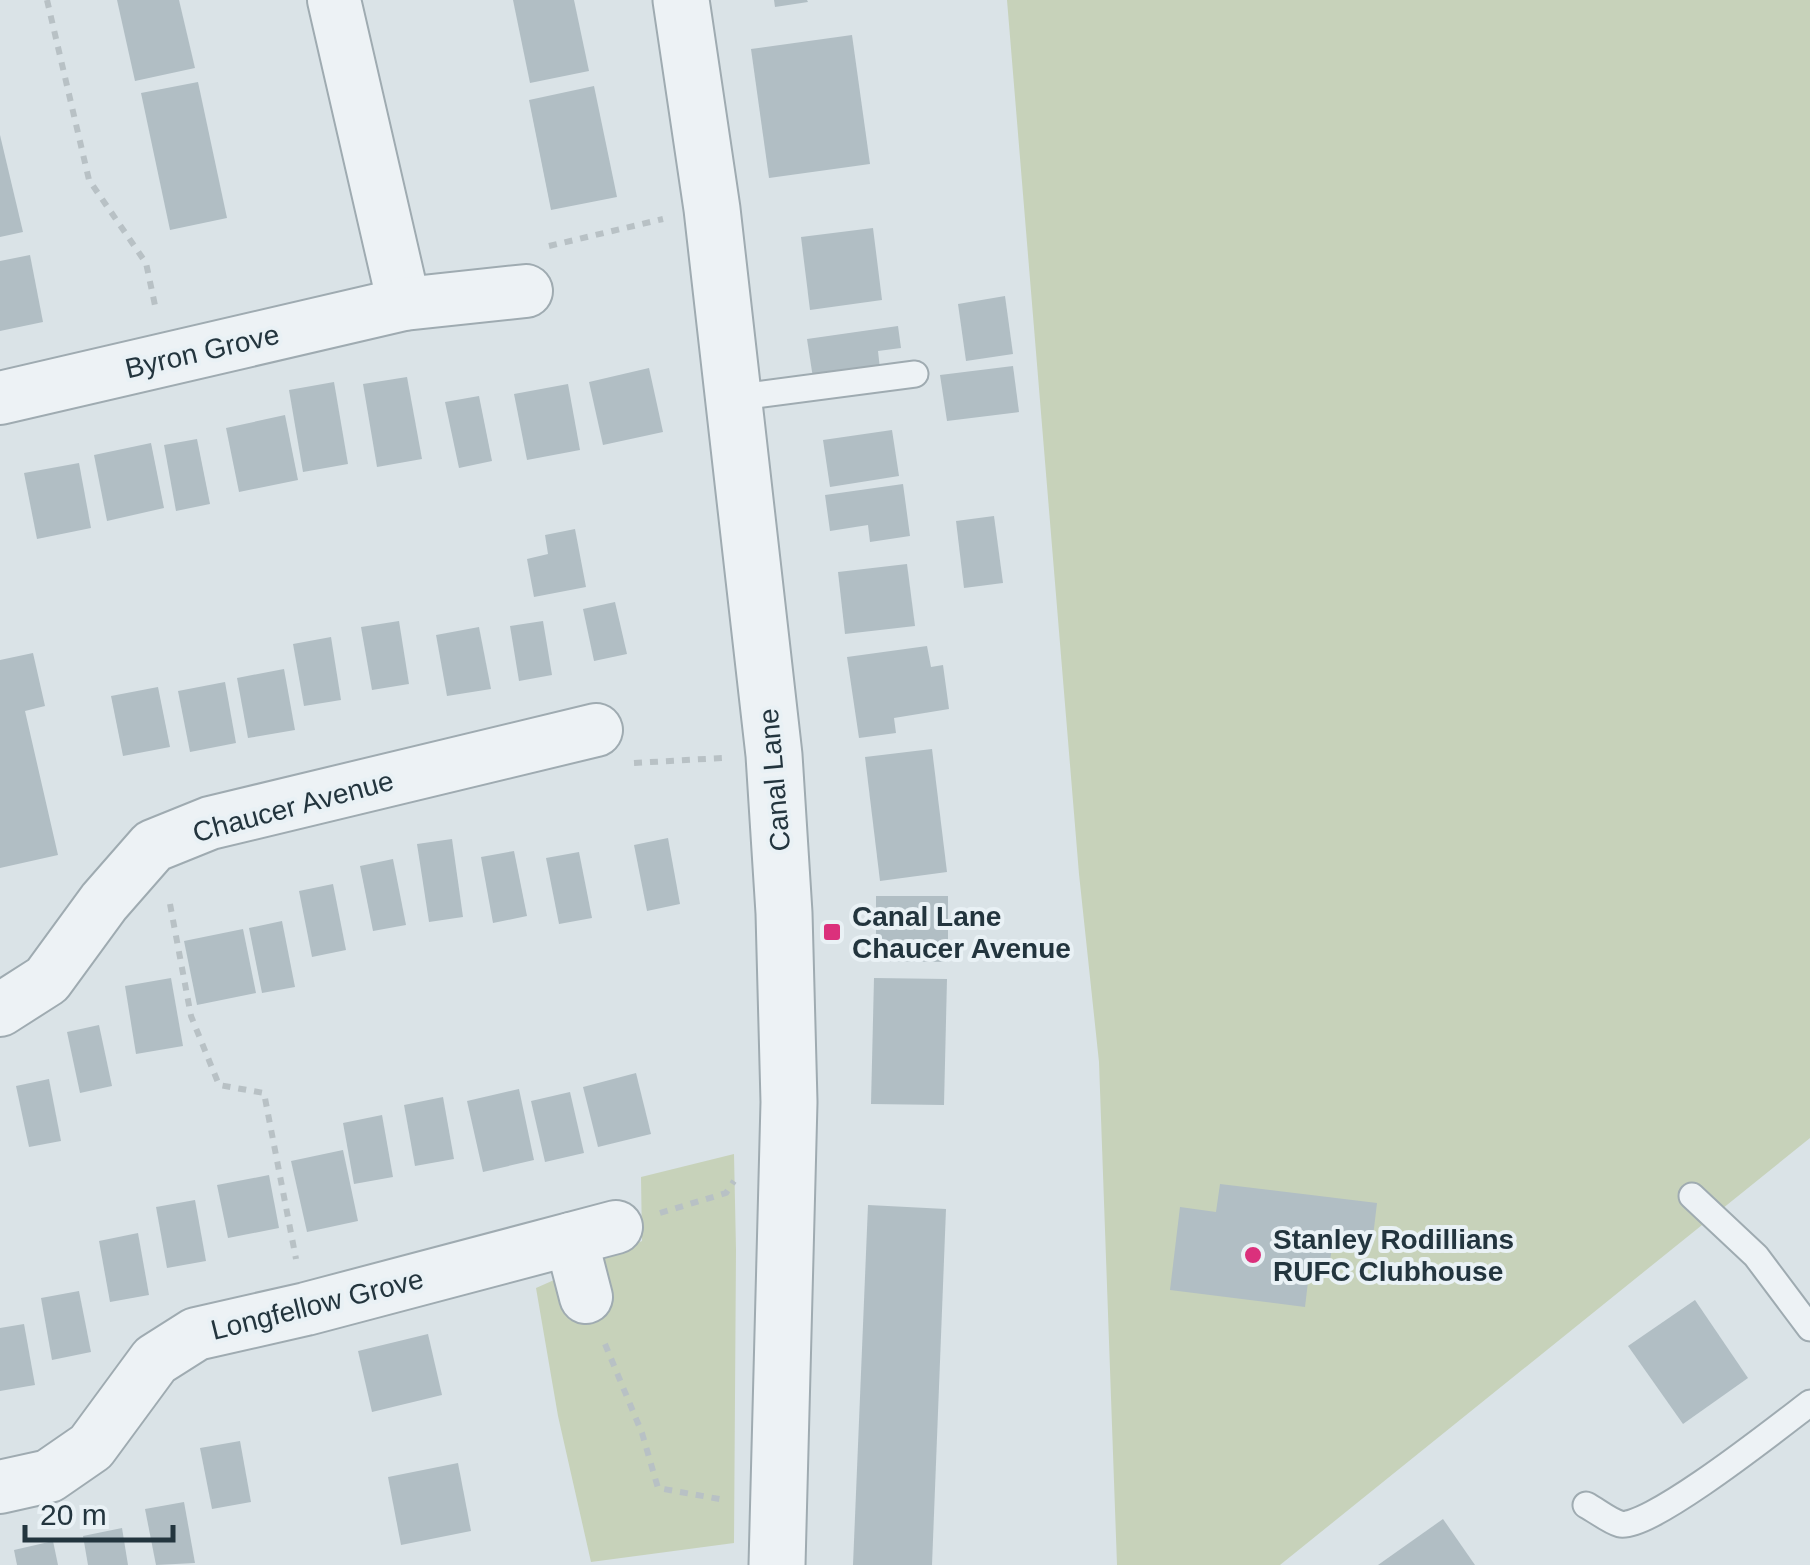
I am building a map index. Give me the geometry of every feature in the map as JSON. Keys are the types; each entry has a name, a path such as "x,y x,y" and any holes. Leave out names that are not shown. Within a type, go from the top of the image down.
{"street":[{"path":"334,0 404,304"},
{"name":"Canal Lane","path":"681,0 712,209 774,755 784,913 789,1102 777,1565"},
{"name":"Byron Grove","path":"0,398 404,304 526,291"},
{"name":"Chaucer Avenue","path":"0,1010 47,980 104,902 154,846 210,822 596,730"},
{"path":"586,1297 594,1233"},
{"name":"Longfellow Grove","path":"0,1487 49,1476 91,1446 155,1360 196,1334 594,1233"}],"lane":[{"path":"733,398 915,374"},
{"path":"1692,1196 1756,1256 1810,1328"},
{"path":"1586,1504 1621,1525 1642,1522 1810,1403"}],"path":[{"path":"46,0 89,180 146,264 166,359"},
{"path":"585,236 671,218"},
{"path":"643,763 731,758"},
{"path":"154,846 167,890 192,1016 218,1084 264,1093 306,1309"},
{"path":"594,1233 726,1193 736,1178"},
{"path":"586,1297 642,1432 658,1488 776,1506"}],"green space":[{"path":"1007,0 1810,0 1810,1138 1280,1565 1117,1565 1099,1062 1079,874"},
{"path":"734,1154 734,1543 591,1562 558,1416 536,1288 642,1241 641,1177"}],"building":[{"path":"117,0 179,0 195,68 135,81"},
{"path":"513,0 574,0 589,71 530,83"},
{"path":"774,0 807,0 808,2 775,7"},
{"path":"852,35 870,164 769,178 751,49"},
{"path":"198,82 227,218 170,230 141,93"},
{"path":"594,86 617,197 551,210 529,100"},
{"path":"0,135 23,232 0,237"},
{"path":"873,228 882,300 810,310 801,237"},
{"path":"30,255 43,322 0,331 0,261"},
{"path":"1005,296 1013,354 966,361 958,304"},
{"path":"898,326 901,348 878,351 880,369 813,378 807,339"},
{"path":"1013,366 1019,412 947,421 940,375"},
{"path":"649,368 663,432 603,445 589,382"},
{"path":"407,377 422,459 377,467 363,384"},
{"path":"334,382 348,464 303,472 289,390"},
{"path":"568,384 580,450 527,460 514,394"},
{"path":"479,396 492,461 459,468 445,402"},
{"path":"285,415 298,480 239,492 226,428"},
{"path":"892,430 899,476 830,487 823,440"},
{"path":"197,439 210,504 176,511 164,445"},
{"path":"151,443 164,508 107,521 94,455"},
{"path":"79,463 91,528 37,539 24,473"},
{"path":"903,484 910,536 870,542 868,525 830,531 825,495"},
{"path":"994,516 1003,583 964,588 956,521"},
{"path":"575,529 586,587 534,597 527,559 548,554 545,535"},
{"path":"907,564 915,626 845,634 838,572"},
{"path":"615,602 627,654 594,661 583,609"},
{"path":"399,621 409,684 372,690 361,627"},
{"path":"543,621 552,675 519,681 510,626"},
{"path":"479,627 491,689 447,696 436,635"},
{"path":"331,637 341,700 304,706 293,644"},
{"path":"927,646 931,667 943,665 949,709 894,718 896,733 859,738 847,657"},
{"path":"33,653 45,706 25,711 58,855 0,868 0,660"},
{"path":"284,669 295,730 248,738 237,678"},
{"path":"225,682 236,743 190,752 178,691"},
{"path":"158,687 170,747 123,756 111,696"},
{"path":"932,749 947,872 880,881 865,757"},
{"path":"668,838 680,904 647,911 634,845"},
{"path":"452,839 463,917 429,922 417,844"},
{"path":"514,851 527,916 493,923 481,857"},
{"path":"579,852 592,918 559,924 546,858"},
{"path":"393,859 406,925 373,931 360,866"},
{"path":"333,884 346,950 312,957 299,891"},
{"path":"876,896 948,896 948,962 876,961"},
{"path":"282,921 295,987 262,993 249,928"},
{"path":"243,929 256,993 197,1005 184,941"},
{"path":"171,978 183,1046 136,1054 125,986"},
{"path":"874,978 947,979 944,1105 871,1104"},
{"path":"99,1025 112,1086 80,1093 67,1032"},
{"path":"636,1073 651,1134 598,1147 583,1087"},
{"path":"49,1079 61,1141 29,1147 16,1086"},
{"path":"519,1089 534,1160 483,1172 467,1101"},
{"path":"570,1092 584,1153 545,1162 531,1101"},
{"path":"443,1097 454,1159 415,1166 404,1105"},
{"path":"382,1115 393,1177 354,1184 343,1123"},
{"path":"343,1150 358,1221 307,1232 291,1161"},
{"path":"269,1175 279,1228 228,1238 217,1185"},
{"name":"Stanley Rodillians RUFC Clubhouse","path":"1220,1184 1377,1203 1372,1245 1333,1240 1329,1268 1310,1265 1305,1307 1170,1290 1180,1207 1216,1212"},
{"path":"195,1200 206,1261 167,1268 156,1207"},
{"path":"868,1205 946,1209 932,1565 853,1565"},
{"path":"138,1233 149,1295 110,1302 99,1241"},
{"path":"79,1291 91,1352 52,1360 41,1298"},
{"path":"1695,1300 1748,1378 1683,1424 1628,1346"},
{"path":"24,1324 35,1385 0,1391 0,1328"},
{"path":"428,1334 442,1395 372,1412 358,1351"},
{"path":"240,1441 251,1502 212,1509 200,1448"},
{"path":"458,1463 471,1531 401,1545 388,1477"},
{"path":"184,1502 195,1563 156,1565 145,1509"},
{"path":"1443,1519 1475,1565 1378,1565"},
{"path":"122,1528 128,1565 88,1565 83,1536"},
{"path":"53,1541 58,1565 17,1565 14,1550"}],"place":[{"name":"Canal Lane Chaucer Avenue","path":"832,932"},
{"name":"Stanley Rodillians RUFC Clubhouse","path":"1253,1255"}]}
